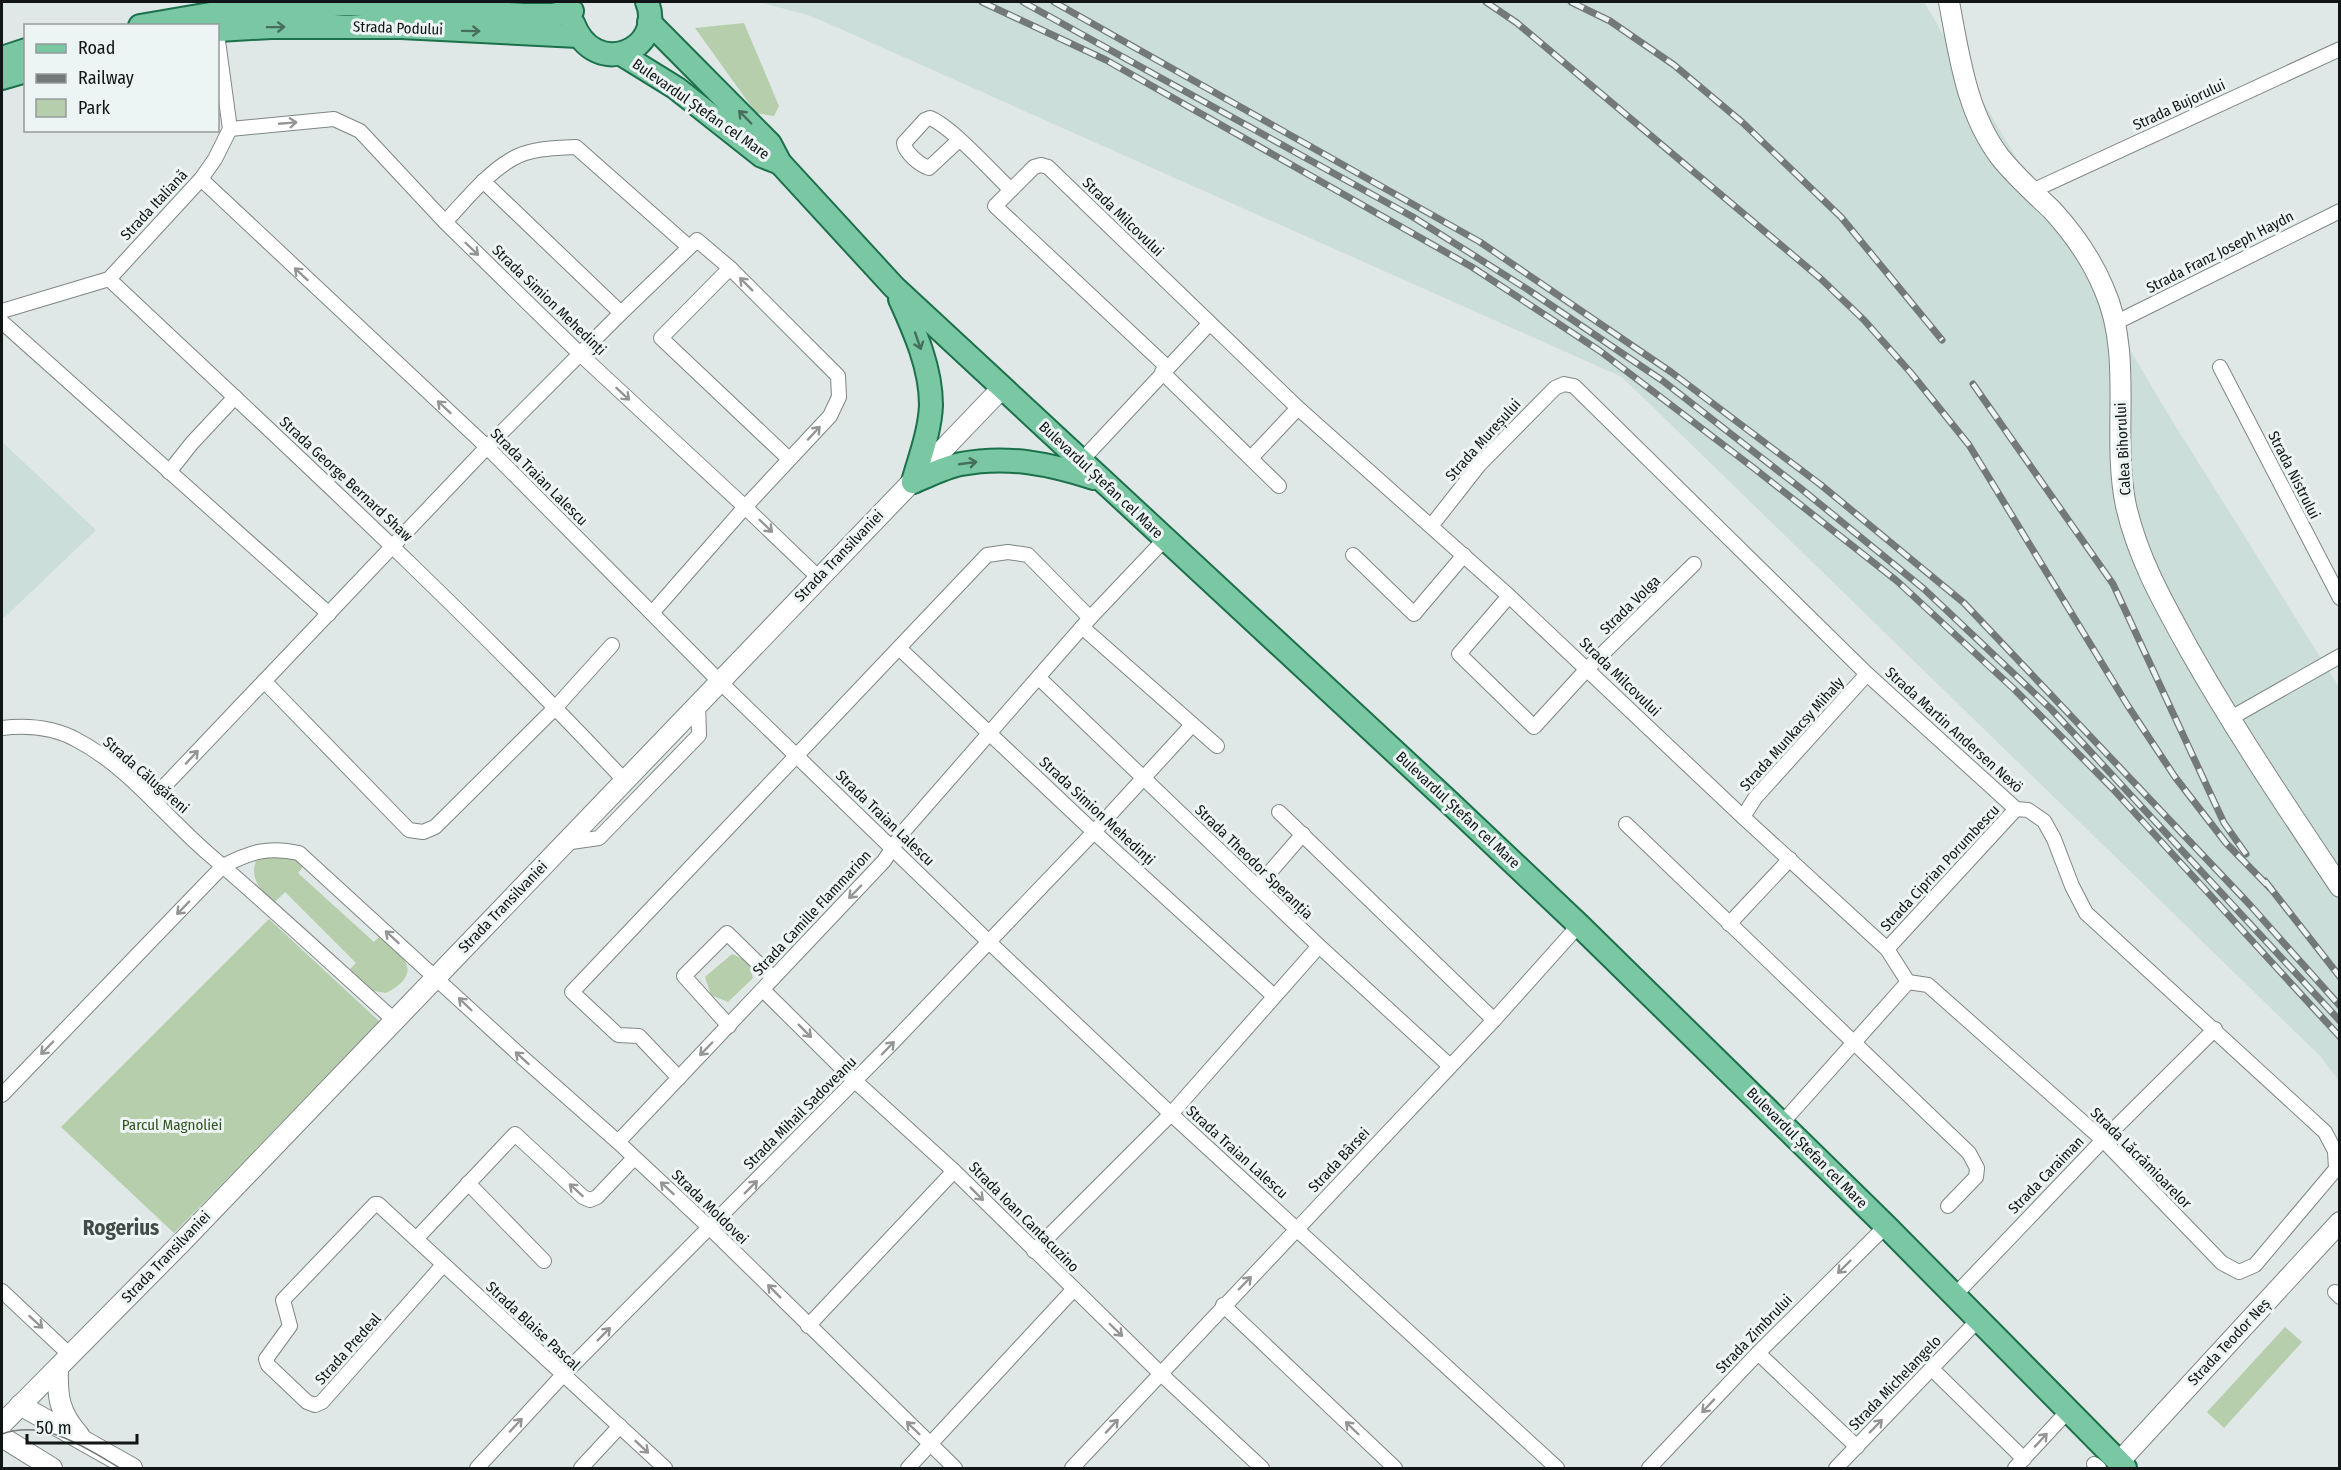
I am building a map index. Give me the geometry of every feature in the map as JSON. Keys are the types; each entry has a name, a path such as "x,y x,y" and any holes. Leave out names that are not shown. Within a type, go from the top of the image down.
{"main road":[{"path":"473,11 497,2"},
{"name":"Calea Bihorului","path":"1949,2 1960,57 1976,115 2000,156 2077,241 2105,290 2115,323 2119,352 2121,475 2137,546 2165,606 2229,719 2340,887"},
{"name":"Strada Podului","path":"152,24 210,14 347,4 552,15 573,4"},
{"path":"573,4 573,23 578,36 586,46 609,55 621,54 633,49 642,40 648,12"},
{"name":"Bulevardul Ștefan cel Mare","path":"648,12 763,136 780,163 894,288 1579,925 1955,1295 2067,1412 2109,1466"},
{"name":"Strada Podului","path":"219,30 271,27 401,27 578,36"},
{"path":"2,58 24,51"},
{"name":"Bulevardul Ștefan cel Mare","path":"621,54 676,88 762,156 780,163"},
{"path":"2,78 24,72"},
{"path":"894,288 916,333 930,395 928,425 913,482"},
{"name":"Strada Transilvaniei","path":"2,1424 182,1242 818,577 913,482 1002,388"},
{"path":"913,482 959,464 1002,459 1051,465 1102,481"},
{"name":"Strada Teodor Neș","path":"2109,1466 2340,1222"},
{"path":"64,1361 58,1390 61,1408 67,1421 82,1439"},
{"path":"20,1405 132,1468"},
{"path":"2,1437 52,1468"}],"street":[{"path":"219,48 230,129"},
{"name":"Strada Bujorului","path":"2032,191 2340,49"},
{"name":"Strada Simion Mehedinți","path":"230,129 334,120 360,131 445,222 580,354 818,577"},
{"name":"Strada Italiană","path":"109,279 201,179 215,159 230,129"},
{"path":"959,140 1011,190"},
{"path":"445,222 483,181 513,158 544,149 576,147 689,247"},
{"name":"Strada Milcovului","path":"1279,486 1164,370 995,206 1034,167 1041,165 1048,167 1298,408 1588,668 1743,818 1887,949 1908,982"},
{"name":"Strada Traian Lalescu","path":"201,179 487,447 719,681 989,942 1171,1114 1298,1228 1557,1468"},
{"path":"483,181 621,313"},
{"name":"Strada Franz Joseph Haydn","path":"2115,323 2340,211"},
{"path":"152,799 487,447 697,240 730,267 838,376 839,397 830,416 745,507 652,613"},
{"path":"730,267 661,338 789,459"},
{"path":"2,311 109,279"},
{"name":"Strada George Bernard Shaw","path":"109,279 394,546 556,707 624,780"},
{"path":"2,322 329,614"},
{"path":"1081,461 1209,324"},
{"name":"Strada Nistrului","path":"2220,367 2340,598"},
{"name":"Strada Mureșului","path":"1431,525 1479,465 1555,388 1564,384"},
{"name":"Strada Martin Andersen Nexö","path":"1564,384 1574,386 1867,674 2016,809 2028,810 2044,821 2086,913 2325,1132 2335,1151 2336,1169"},
{"path":"169,472 192,443 235,397"},
{"path":"1251,458 1298,408"},
{"name":"Strada Camille Flammarion","path":"618,1142 884,861 903,832 990,732 1086,623 1165,539"},
{"path":"679,1078 639,1036 618,1035 572,992 987,555 1008,552 1028,555 1086,623 1192,725 1217,746"},
{"path":"1353,555 1414,614 1464,555"},
{"name":"Strada Volga","path":"1509,596 1459,654 1534,727 1588,668 1694,564"},
{"path":"264,681 410,830 423,832 435,827 556,707 612,645"},
{"name":"Strada Simion Mehedinți","path":"899,648 1094,832 1274,996"},
{"path":"2229,719 2340,656"},
{"name":"Strada Munkacsy Mihaly","path":"1743,818 1755,798 1867,674"},
{"name":"Strada Theodor Speranția","path":"1039,678 1319,946 1450,1066"},
{"path":"564,843 599,838 699,735 698,703"},
{"name":"Strada Mihail Sadoveanu","path":"477,1468 562,1376 855,1081 989,942 1192,725"},
{"name":"Strada Călugăreni","path":"2,728 22,726 51,729 75,739 100,754 152,799 210,856 394,1020"},
{"name":"Strada Ciprian Porumbescu","path":"1887,949 2016,809"},
{"path":"1279,812 1494,1020"},
{"path":"1626,824 1969,1153 1977,1168 1977,1177 1948,1206"},
{"path":"1257,887 1303,834"},
{"path":"2,1095 223,866 251,852 285,850 299,853 436,977"},
{"path":"1729,924 1790,859"},
{"name":"Strada Bârsei","path":"1072,1468 1494,1020 1579,925"},
{"path":"729,1026 684,976 727,933 773,978"},
{"path":"1034,1251 1171,1114 1319,946"},
{"name":"Strada Moldovei","path":"436,977 501,1039 618,1142 710,1228 955,1468"},
{"path":"1782,1123 1908,982"},
{"name":"Strada Lăcrămioarelor","path":"1908,982 1928,985 2103,1140 2222,1263 2239,1272 2255,1265 2336,1169"},
{"name":"Strada Ioan Cantacuzino","path":"763,990 855,1081 954,1171 1161,1374 1262,1468"},
{"name":"Strada Caraiman","path":"1955,1295 2103,1140 2215,1029"},
{"path":"416,1239 515,1134 583,1197 590,1200 597,1197 634,1158"},
{"path":"808,1326 954,1171"},
{"path":"468,1183 544,1261"},
{"name":"Strada Predeal","path":"381,1206 375,1204 283,1300 290,1326 266,1359 268,1365 307,1402 315,1405 322,1402 443,1265"},
{"name":"Strada Blaise Pascal","path":"381,1206 562,1376 665,1468"},
{"name":"Strada Zimbrului","path":"1649,1468 1758,1353 1886,1226"},
{"path":"908,1468 1074,1290"},
{"path":"2,1291 64,1361"},
{"path":"1224,1305 1395,1468"},
{"name":"Strada Michelangelo","path":"1836,1468 1978,1320"},
{"path":"1758,1353 1857,1447"},
{"path":"1932,1369 2019,1464 2067,1412"},
{"path":"581,1468 620,1426"}],"shaded area":[{"path":"758,2 1924,2 2168,414 2339,687 2339,1081 2321,1057 1622,377 845,31 808,15"},
{"path":"2,442 96,530 2,618"}],"green space":[{"path":"744,23 779,106 774,116 756,113 695,28"},
{"path":"276,855 289,855 306,863 298,873 374,942 382,934 397,950 403,957 407,971 405,978 398,986 386,993 368,990 346,973 356,963 285,892 275,902 266,894 258,885 254,868 256,861"},
{"name":"Parcul Magnoliei","path":"269,919 380,1022 174,1233 61,1127"},
{"path":"732,954 748,961 753,978 728,1002 711,995 705,977"},
{"path":"2285,1327 2302,1342 2224,1428 2207,1412"}],"tram line":[{"path":"2,1434 18,1430 49,1433 78,1444 120,1468"}],"railway":[{"path":"982,2 1106,60 1472,267 1600,351 1755,469 1897,581 2015,690 2113,789 2340,1037"},
{"path":"1023,2 1413,217 1530,291 1663,381 1799,487 1924,589 2051,709 2340,1021"},
{"path":"1054,2 1480,242 1671,372 1821,485 1964,603 2250,905 2340,1006"},
{"path":"1486,2 1517,23 1820,278 1864,320 1911,373 1969,445 2128,706 2175,777 2226,843 2270,888"},
{"path":"1571,2 1610,21 1674,65 1743,123 1841,217 1942,340"},
{"path":"1973,384 2113,584 2224,823 2246,854"},
{"path":"2265,881 2340,977"}],"district":[{"name":"Rogerius","path":"121,1228"}]}
